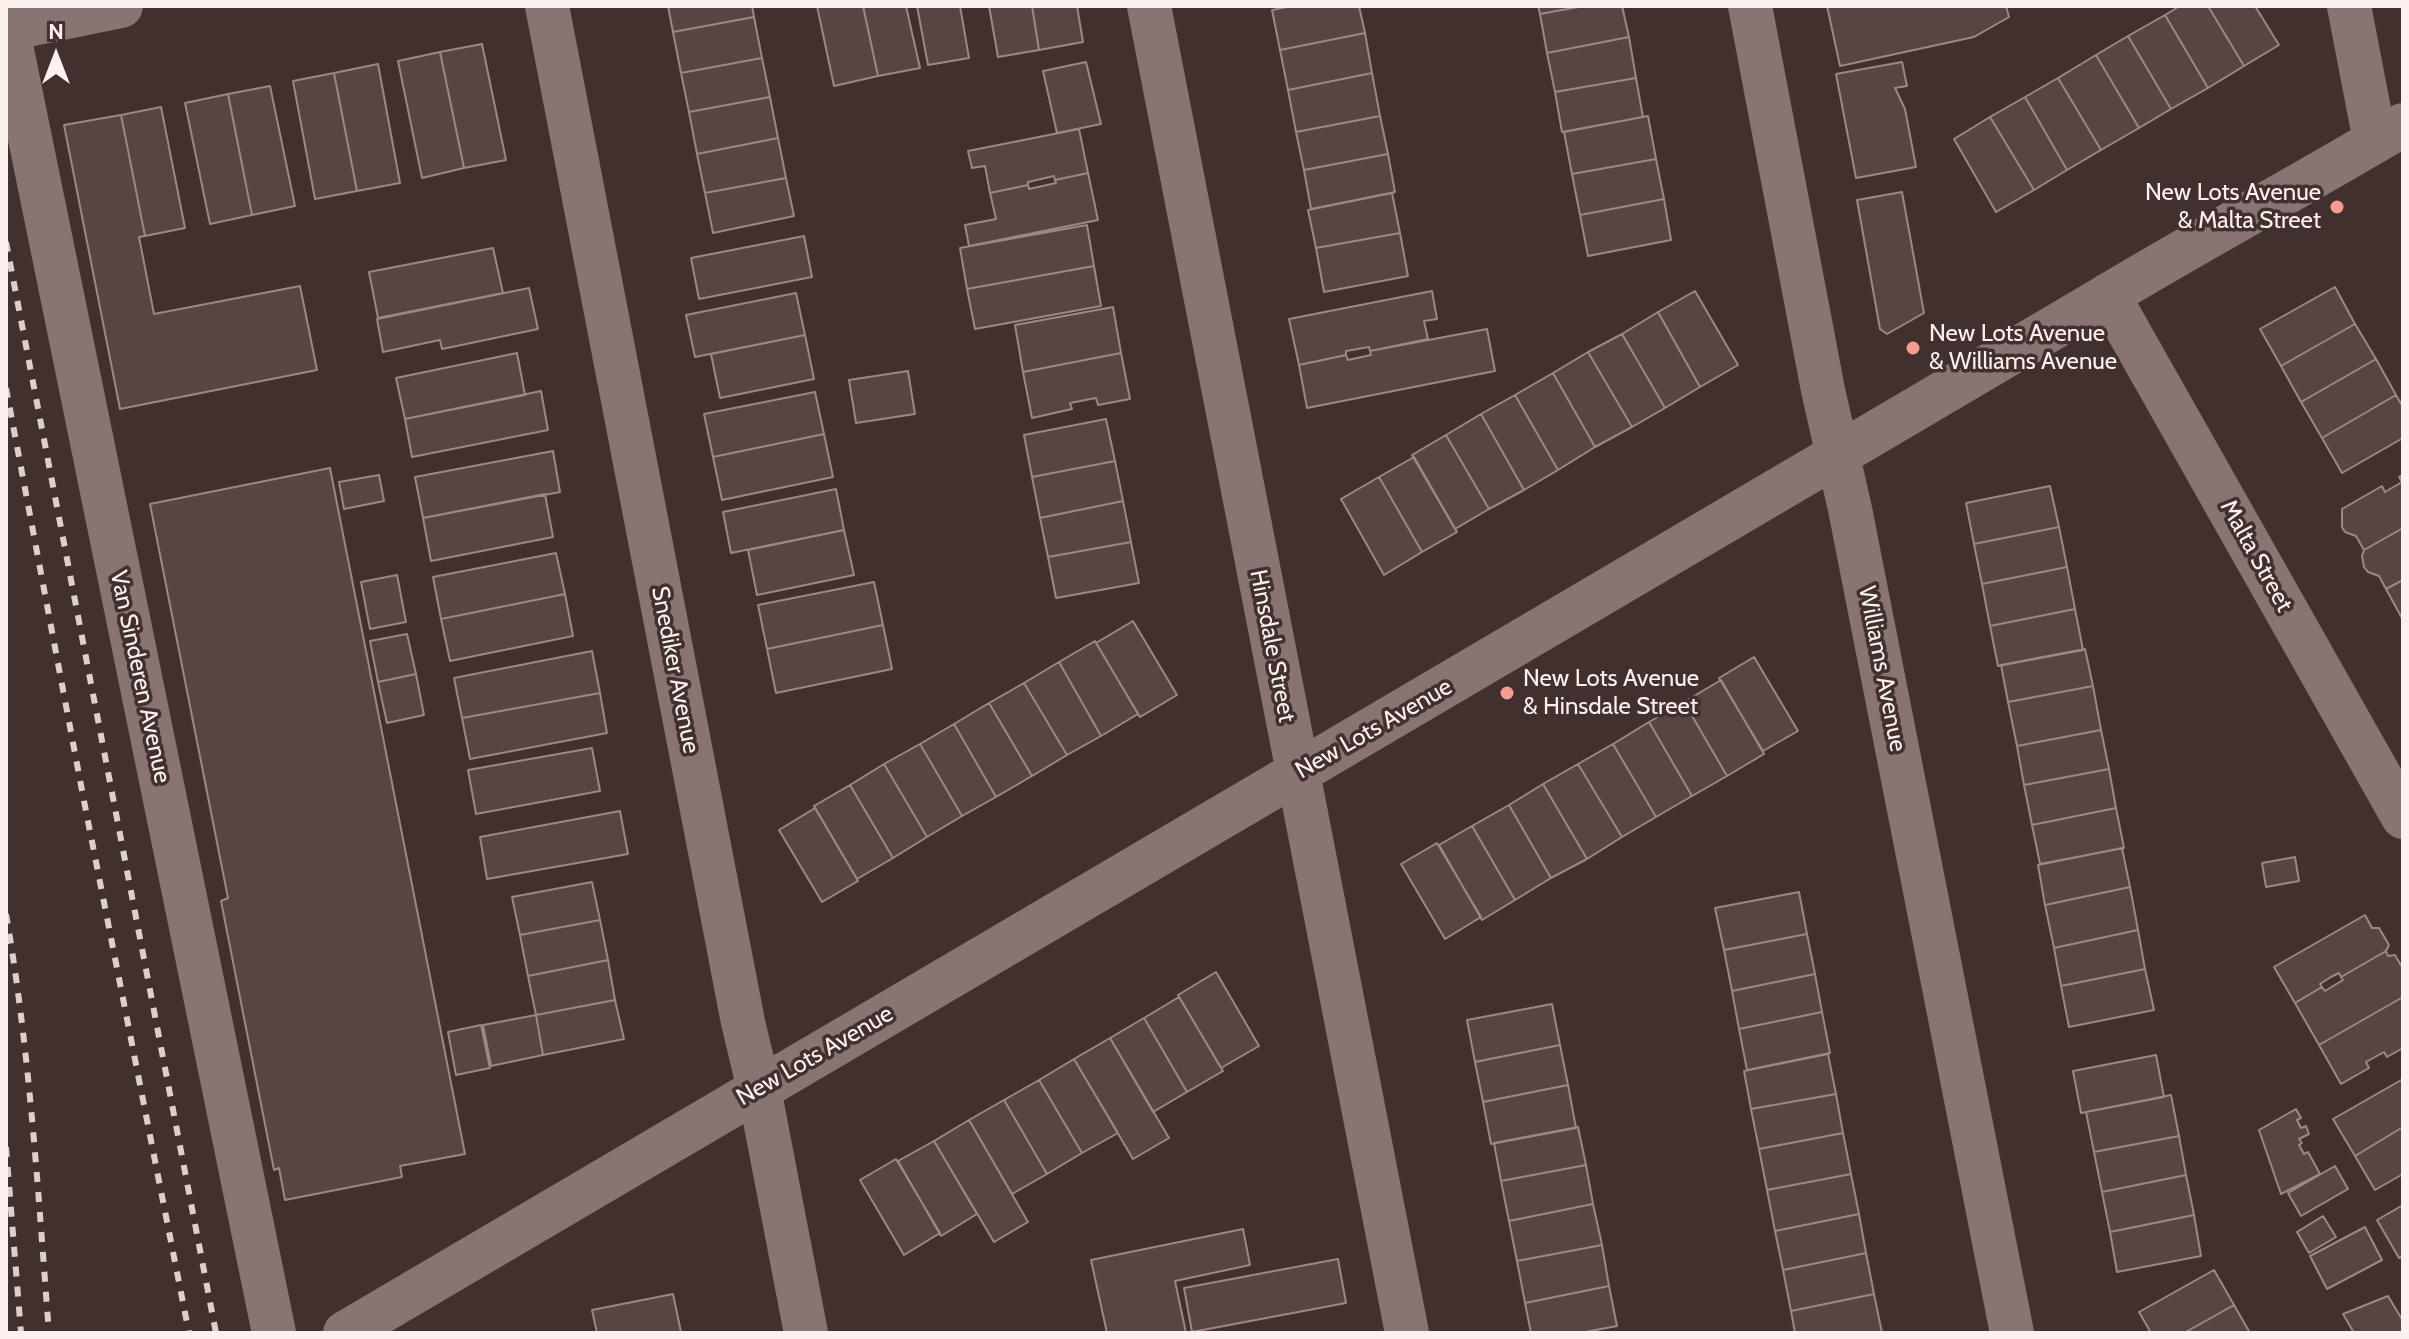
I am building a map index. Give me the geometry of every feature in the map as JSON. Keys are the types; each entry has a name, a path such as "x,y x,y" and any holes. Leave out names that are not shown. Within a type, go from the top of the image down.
{"street":[{"path":"7,25 121,6"},
{"name":"Snediker Avenue","path":"547,6 806,1333"},
{"name":"Hinsdale Street","path":"1149,6 1407,1333"},
{"name":"Williams Avenue","path":"1750,6 2012,1333"},
{"path":"2349,6 2389,133"},
{"name":"Van Sinderen Avenue","path":"7,25 274,1333"},
{"name":"New Lots Avenue","path":"345,1333 1838,457 2108,295 2389,133"},
{"name":"Malta Street","path":"2108,295 2403,817"}],"building":[{"path":"668,6 752,6 754,17 673,32"},
{"path":"817,6 863,6 878,76 834,86"},
{"path":"863,6 906,6 920,68 878,76"},
{"path":"917,6 960,6 969,58 928,65"},
{"path":"989,6 1032,6 1039,50 998,57"},
{"path":"1032,6 1077,6 1083,42 1039,50"},
{"path":"1292,6 1359,6 1365,33 1280,50 1272,10"},
{"path":"1538,6 1584,6 1540,14"},
{"path":"1584,6 1622,6 1629,37 1547,53 1540,14"},
{"path":"1827,6 2006,6 2009,17 1974,37 1840,66"},
{"path":"2180,6 2208,6 2244,66 2208,88 2165,15"},
{"path":"2208,6 2255,6 2279,45 2244,66"},
{"path":"2165,15 2208,88 2171,109 2128,36"},
{"path":"754,17 762,58 681,73 673,32"},
{"path":"1365,33 1372,73 1288,90 1280,50"},
{"path":"2128,36 2171,109 2139,128 2096,55"},
{"path":"1629,37 1636,78 1555,92 1547,53"},
{"path":"482,44 506,160 464,168 440,52"},
{"path":"440,52 464,168 422,178 398,61"},
{"path":"2096,55 2139,128 2101,150 2058,78"},
{"path":"762,58 770,97 689,112 681,73"},
{"path":"1086,62 1101,124 1057,133 1043,71"},
{"path":"1902,62 1907,86 1895,88 1905,109 1916,167 1856,178 1836,74"},
{"path":"378,64 400,183 357,191 334,73"},
{"path":"334,73 357,191 315,199 293,81"},
{"path":"1372,73 1380,116 1296,132 1288,90"},
{"path":"1636,78 1643,117 1562,132 1555,92"},
{"path":"2058,78 2101,150 2067,170 2025,97"},
{"path":"270,86 295,206 252,215 228,94"},
{"path":"228,94 252,215 210,224 185,103"},
{"path":"770,97 778,138 697,154 689,112"},
{"path":"2025,97 2067,170 2034,190 1990,117"},
{"path":"161,107 185,228 145,236 121,115"},
{"path":"121,115 145,236 139,237 154,314 300,286 317,370 120,409 64,125"},
{"path":"1380,116 1388,154 1304,170 1296,132"},
{"path":"1648,116 1656,159 1572,174 1564,132"},
{"path":"1990,117 2034,190 1996,212 1954,139"},
{"path":"1079,129 1088,173 1055,180 1054,176 990,193 985,166 972,168 968,151"},
{"path":"778,138 786,178 705,193 697,154"},
{"path":"1388,154 1395,192 1311,209 1304,170"},
{"path":"1656,159 1664,199 1580,215 1572,174"},
{"path":"1088,173 1098,220 969,246 965,225 996,219 990,193 1028,185 1029,189"},
{"path":"786,178 794,216 713,233 705,193"},
{"path":"1902,192 1924,313 1887,334 1880,329 1857,200"},
{"path":"1392,193 1400,233 1316,248 1308,210"},
{"path":"1664,199 1671,240 1588,256 1580,215"},
{"path":"1087,225 1094,266 967,289 960,248"},
{"path":"1400,233 1408,276 1324,292 1316,248"},
{"path":"804,236 812,277 699,299 691,258"},
{"path":"493,248 503,293 378,318 369,272"},
{"path":"1094,266 1101,306 975,329 967,289"},
{"path":"2335,287 2355,324 2281,366 2260,329"},
{"path":"529,288 538,329 442,349 440,340 383,352 377,319"},
{"path":"1432,291 1437,319 1424,321 1428,339 1370,351 1369,347 1346,351 1346,355 1299,365 1289,319"},
{"path":"1695,291 1738,365 1700,387 1658,312"},
{"path":"796,293 805,335 695,357 686,315"},
{"path":"1113,307 1121,353 1023,372 1015,325"},
{"path":"1658,312 1700,387 1665,408 1622,334"},
{"path":"2355,324 2376,359 2301,402 2281,366"},
{"path":"1487,329 1495,371 1307,408 1299,365 1346,355 1348,360 1371,355 1370,351"},
{"path":"1622,334 1665,408 1632,427 1588,352"},
{"path":"805,335 814,379 720,398 711,354"},
{"path":"1588,352 1632,427 1595,447 1553,373"},
{"path":"517,353 525,395 405,419 396,378"},
{"path":"1121,353 1130,399 1098,405 1096,398 1070,403 1072,409 1032,418 1023,372"},
{"path":"2376,359 2396,395 2322,438 2301,402"},
{"path":"908,371 915,414 856,423 849,380"},
{"path":"1553,373 1595,447 1558,470 1515,395"},
{"path":"541,391 548,430 412,457 405,419"},
{"path":"815,392 824,434 713,457 704,414"},
{"path":"1515,395 1558,470 1524,490 1481,414"},
{"path":"2396,395 2403,407 2403,438 2342,473 2322,438"},
{"path":"1481,414 1524,490 1489,509 1446,435"},
{"path":"1106,419 1115,461 1032,477 1024,435"},
{"path":"824,434 833,477 722,500 713,457"},
{"path":"1446,435 1489,509 1455,529 1412,455"},
{"path":"553,451 560,492 423,518 415,477"},
{"path":"1414,457 1457,532 1422,552 1379,477"},
{"path":"1115,461 1123,501 1040,518 1032,477"},
{"path":"330,468 465,1154 400,1166 402,1177 285,1200 279,1168 274,1170 221,901 228,898 150,504"},
{"path":"379,475 384,501 344,509 339,482"},
{"path":"2403,475 2403,528 2364,550 2356,536 2345,532 2342,527 2342,509 2382,486 2385,492 2402,482 2399,477"},
{"path":"1379,477 1422,552 1384,575 1341,499"},
{"path":"2050,486 2059,527 1974,544 1966,503"},
{"path":"836,489 844,530 731,553 723,512"},
{"path":"545,494 553,537 431,561 423,518"},
{"path":"1123,501 1131,542 1048,557 1040,518"},
{"path":"2059,527 2067,567 1982,584 1974,544"},
{"path":"2403,528 2403,580 2386,589 2379,576 2364,567 2362,556 2364,550"},
{"path":"844,530 854,575 757,595 748,550"},
{"path":"1131,542 1139,583 1056,598 1048,557"},
{"path":"556,553 565,594 441,619 433,577"},
{"path":"2067,567 2075,609 1990,626 1982,584"},
{"path":"397,575 406,622 370,629 361,582"},
{"path":"2403,580 2403,620 2386,589"},
{"path":"874,582 883,625 767,649 758,605"},
{"path":"565,594 573,636 450,661 441,619"},
{"path":"2075,609 2083,650 1998,666 1990,626"},
{"path":"1133,621 1177,695 1140,717 1096,643"},
{"path":"883,625 892,669 776,693 767,649"},
{"path":"407,634 416,674 378,682 370,641"},
{"path":"1095,641 1138,714 1101,736 1059,662"},
{"path":"2085,649 2093,686 2008,702 2001,665"},
{"path":"592,651 600,693 462,718 454,678"},
{"path":"1754,657 1798,731 1763,751 1719,678"},
{"path":"1059,662 1101,736 1067,755 1024,683"},
{"path":"416,674 424,715 387,723 378,682"},
{"path":"1721,680 1764,754 1727,776 1684,702"},
{"path":"1024,683 1067,755 1032,776 989,703"},
{"path":"2093,686 2101,730 2017,746 2008,702"},
{"path":"600,693 607,733 470,759 462,718"},
{"path":"1684,702 1727,776 1692,796 1649,722"},
{"path":"989,703 1032,776 996,797 954,724"},
{"path":"1649,722 1692,796 1656,817 1613,744"},
{"path":"954,724 996,797 962,816 920,744"},
{"path":"2101,730 2109,769 2024,785 2017,746"},
{"path":"920,744 962,816 927,837 884,764"},
{"path":"1613,744 1656,817 1622,837 1578,764"},
{"path":"592,748 600,791 476,814 468,770"},
{"path":"884,764 927,837 893,858 850,785"},
{"path":"1578,764 1622,837 1587,859 1543,784"},
{"path":"2109,769 2116,808 2032,825 2024,785"},
{"path":"1543,784 1587,859 1551,878 1509,805"},
{"path":"850,785 893,858 857,879 814,806"},
{"path":"1509,805 1551,878 1515,900 1472,826"},
{"path":"815,808 858,881 822,902 779,830"},
{"path":"2116,808 2124,848 2040,864 2032,825"},
{"path":"620,811 628,854 487,879 480,837"},
{"path":"1472,826 1515,900 1482,920 1439,845"},
{"path":"1437,843 1481,917 1445,939 1401,864"},
{"path":"2122,848 2130,887 2045,905 2038,865"},
{"path":"2295,857 2299,881 2266,887 2262,863"},
{"path":"592,882 600,920 520,935 512,897"},
{"path":"2130,887 2138,930 2054,948 2045,905"},
{"path":"1799,892 1807,934 1724,950 1715,908"},
{"path":"2365,915 2372,928 2379,928 2389,945 2386,951 2341,977 2339,973 2331,977 2320,984 2322,987 2295,1003 2274,967"},
{"path":"600,920 608,960 528,976 520,935"},
{"path":"2138,930 2145,969 2061,986 2054,948"},
{"path":"1807,934 1815,974 1732,991 1724,950"},
{"path":"2386,951 2388,956 2395,955 2403,969 2403,997 2319,1045 2295,1003 2322,987 2325,991 2343,980 2341,977"},
{"path":"608,960 615,1000 536,1015 528,976"},
{"path":"2145,969 2154,1010 2069,1027 2061,986"},
{"path":"1216,972 1259,1046 1221,1068 1178,995"},
{"path":"1815,974 1822,1012 1739,1029 1732,991"},
{"path":"1179,997 1223,1071 1187,1092 1144,1018"},
{"path":"2403,997 2403,1048 2387,1057 2384,1052 2366,1062 2369,1068 2341,1084 2319,1045"},
{"path":"615,1000 624,1039 543,1055 536,1015"},
{"path":"1552,1004 1560,1045 1475,1062 1467,1020"},
{"path":"1822,1012 1830,1053 1747,1070 1739,1029"},
{"path":"536,1015 543,1055 491,1066 483,1025"},
{"path":"1144,1018 1187,1092 1153,1112 1110,1038"},
{"path":"481,1025 490,1068 456,1075 448,1032"},
{"path":"1110,1038 1169,1138 1133,1159 1074,1059"},
{"path":"1560,1045 1568,1085 1483,1102 1475,1062"},
{"path":"1828,1054 1836,1094 1751,1109 1744,1071"},
{"path":"2156,1055 2164,1097 2081,1113 2073,1071"},
{"path":"1074,1059 1118,1133 1082,1153 1039,1080"},
{"path":"2403,1079 2403,1127 2355,1156 2333,1119"},
{"path":"1039,1080 1082,1153 1047,1174 1004,1100"},
{"path":"1568,1085 1576,1128 1491,1144 1483,1102"},
{"path":"1836,1094 1843,1133 1759,1149 1751,1109"},
{"path":"2171,1095 2179,1136 2094,1152 2086,1112"},
{"path":"1004,1100 1047,1174 1012,1194 969,1120"},
{"path":"2296,1109 2301,1118 2297,1120 2301,1128 2306,1126 2309,1134 2299,1139 2302,1143 2299,1145 2304,1154 2308,1152 2320,1174 2281,1194 2259,1130"},
{"path":"969,1120 1028,1222 994,1242 934,1141"},
{"path":"1578,1127 1586,1165 1501,1181 1494,1143"},
{"path":"2403,1127 2403,1174 2375,1190 2355,1156"},
{"path":"1843,1133 1851,1174 1767,1190 1759,1149"},
{"path":"2179,1136 2186,1175 2102,1192 2094,1152"},
{"path":"934,1141 977,1214 941,1236 898,1161"},
{"path":"896,1159 940,1233 904,1255 860,1180"},
{"path":"1586,1165 1593,1204 1509,1221 1501,1181"},
{"path":"2335,1166 2348,1189 2301,1216 2288,1193"},
{"path":"1851,1174 1859,1214 1775,1231 1767,1190"},
{"path":"2186,1175 2194,1215 2110,1232 2102,1192"},
{"path":"1593,1204 1602,1245 1517,1261 1509,1221"},
{"path":"2403,1205 2403,1256 2399,1258 2377,1220"},
{"path":"1859,1214 1866,1253 1783,1270 1775,1231"},
{"path":"2194,1215 2201,1256 2117,1272 2110,1232"},
{"path":"2323,1216 2336,1237 2309,1253 2297,1232"},
{"path":"2365,1227 2382,1260 2327,1289 2310,1256"},
{"path":"1243,1229 1250,1265 1175,1281 1186,1333 1107,1333 1091,1260"},
{"path":"1602,1245 1609,1286 1525,1303 1517,1261"},
{"path":"1866,1253 1874,1294 1791,1311 1783,1270"},
{"path":"1338,1259 1346,1303 1192,1332 1184,1288"},
{"path":"2214,1270 2234,1305 2184,1333 2151,1333 2139,1312"},
{"path":"1609,1286 1617,1326 1580,1333 1531,1333 1525,1303"},
{"path":"673,1294 681,1332 597,1333 592,1310"},
{"path":"1874,1294 1882,1333 1795,1333 1791,1311"},
{"path":"2388,1296 2403,1321 2403,1333 2354,1333 2343,1314"},
{"path":"2234,1305 2250,1333 2184,1333"}],"railway":[{"path":"6,242 216,1333"},
{"path":"6,388 189,1333"},
{"path":"6,914 27,1070 49,1333"},
{"path":"6,1147 21,1333"}],"place":[{"name":"New Lots Avenue & Malta Street","path":"2337,207"},
{"name":"New Lots Avenue & Williams Avenue","path":"1913,348"},
{"name":"New Lots Avenue & Hinsdale Street","path":"1507,693"}]}
